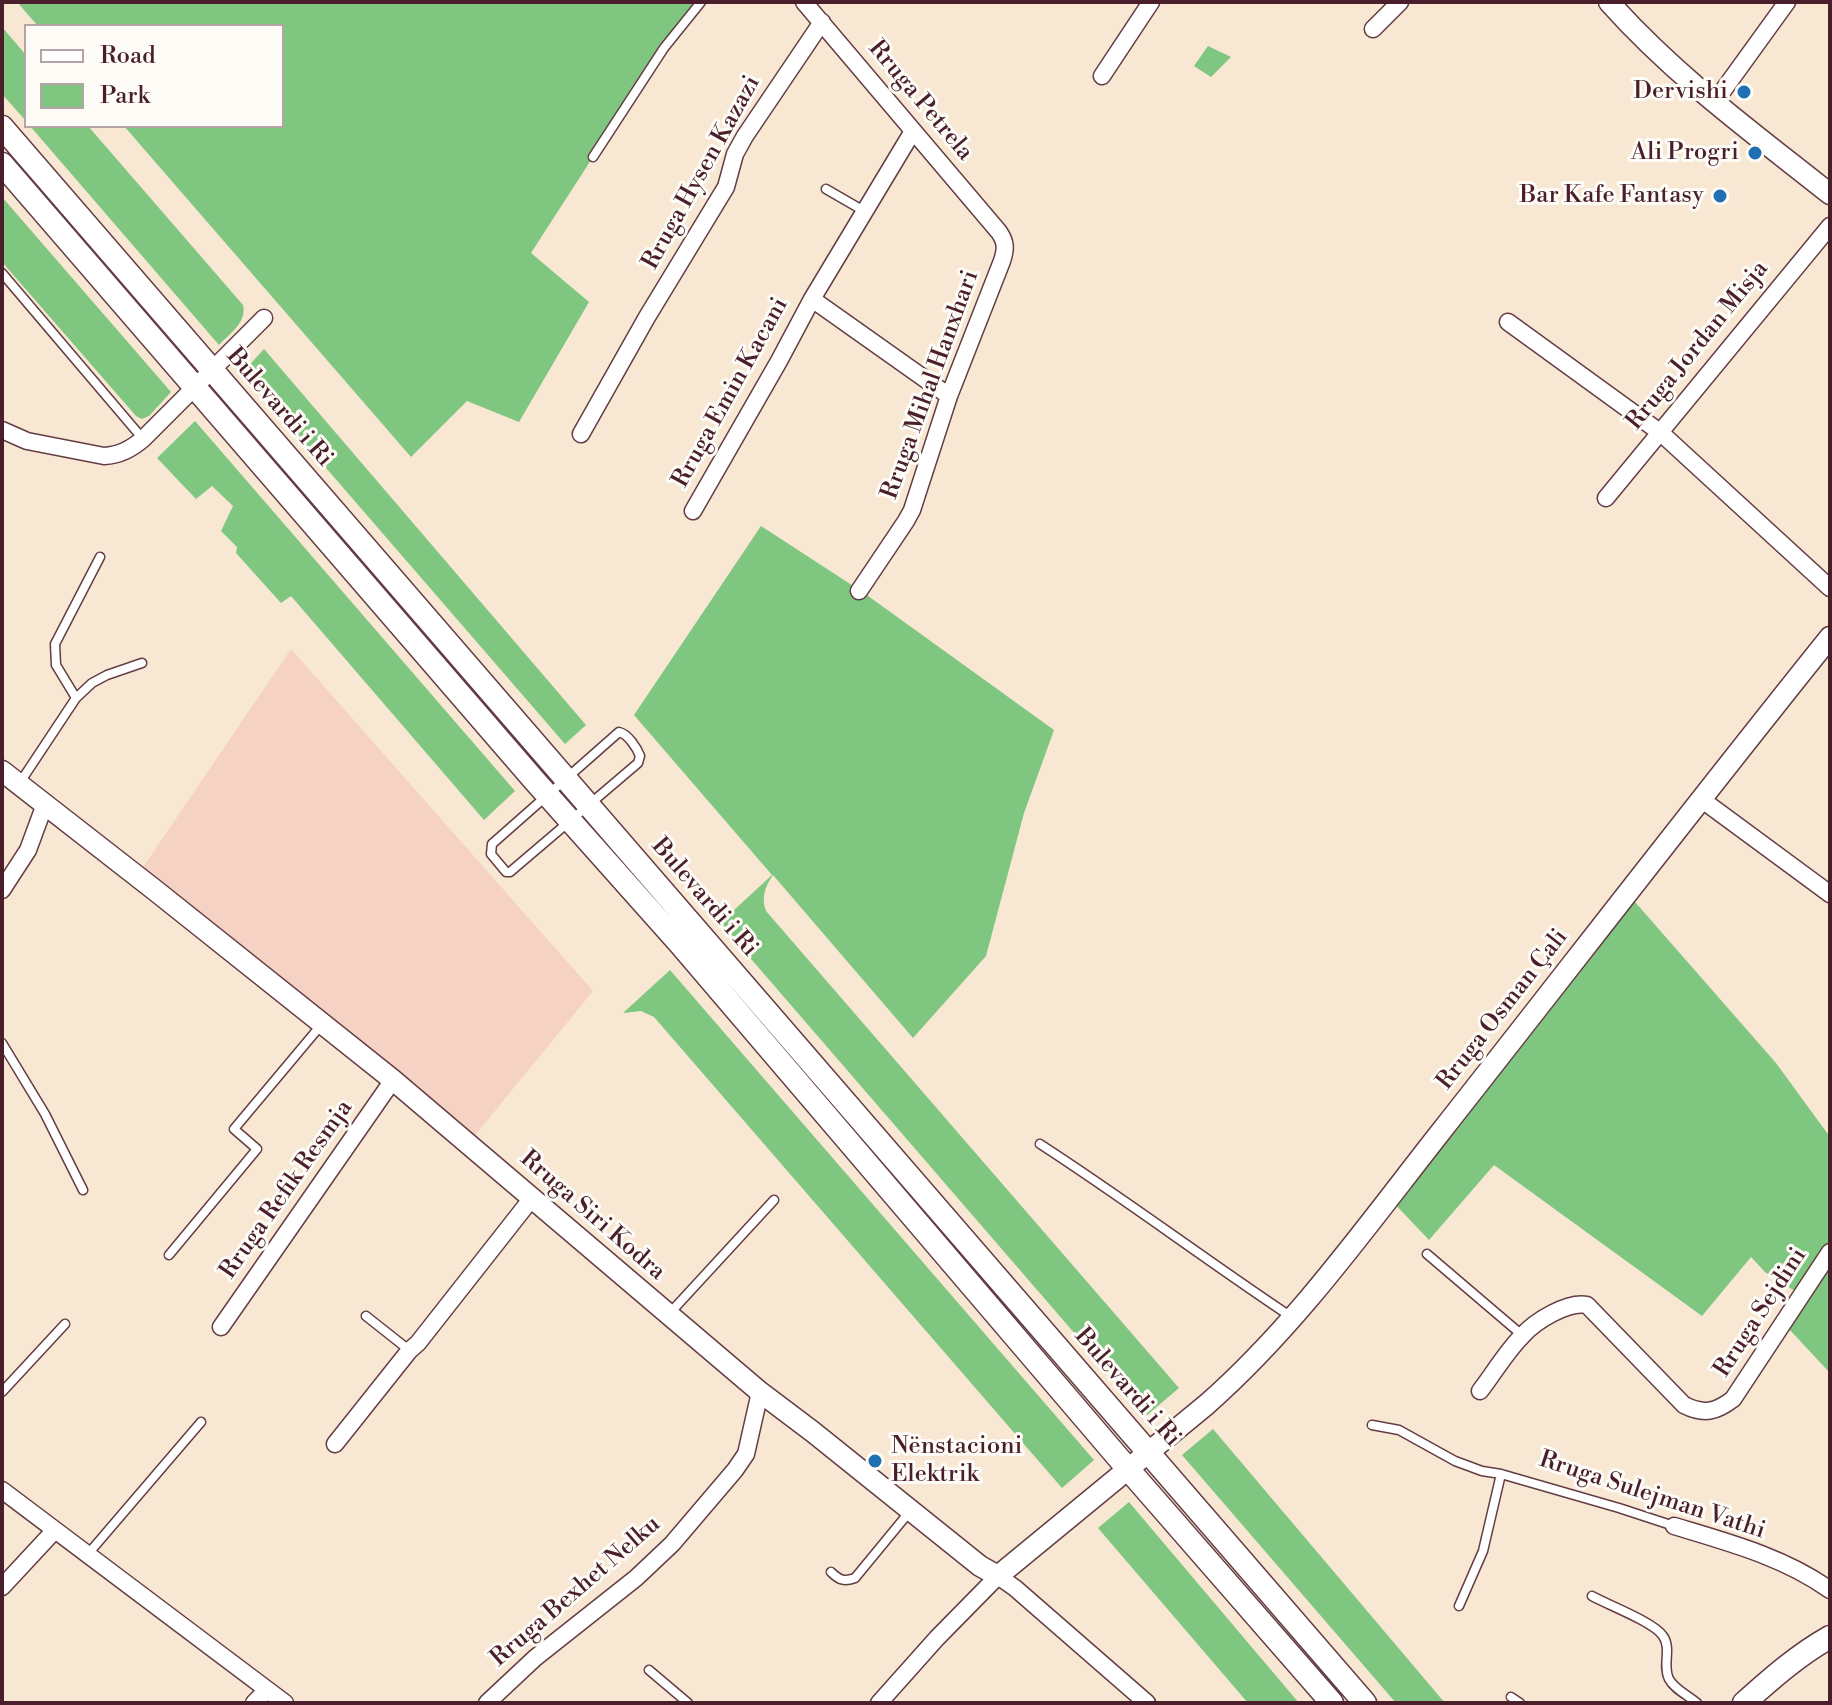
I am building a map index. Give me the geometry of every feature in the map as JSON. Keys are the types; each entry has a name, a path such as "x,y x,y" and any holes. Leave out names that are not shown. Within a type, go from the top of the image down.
{"main road":[{"name":"Bulevardi i Ri","path":"2,127 1365,1703"},
{"name":"Bulevardi i Ri","path":"2,164 569,821 680,944 1332,1703"},
{"path":"1744,1703 1782,1668 1830,1637"}],"street":[{"path":"1102,76 1151,2"},
{"path":"1373,29 1400,2"},
{"path":"1609,2 1646,43 1714,103 1830,194"},
{"path":"1714,103 1787,2"},
{"name":"Rruga Petrela","path":"810,4 999,232"},
{"name":"Rruga Hysen Kazazi","path":"581,434 726,187 735,154 745,136 822,22"},
{"name":"Rruga Emin Kacani","path":"693,511 812,299 913,131"},
{"name":"Rruga Jordan Misja","path":"1606,498 1830,226"},
{"name":"Rruga Mihal Hanxhari","path":"859,591 912,510 949,396 1002,261 1005,241 999,232"},
{"name":"Rruga Emin Kacani","path":"812,299 949,396"},
{"path":"2,430 27,441 104,456 117,455 143,439 264,318"},
{"path":"1508,322 1661,433 1830,588"},
{"name":"Rruga Osman Çali","path":"998,1576 1206,1405 1293,1318 1830,637"},
{"name":"Rruga Siri Kodra","path":"2,771 323,1023 760,1392 980,1566 1015,1588 1147,1703"},
{"path":"1701,799 1830,894"},
{"path":"2,890 28,850 45,804"},
{"name":"Rruga Refik Resmja","path":"221,1327 393,1080"},
{"path":"335,1444 532,1198"},
{"name":"Rruga Sejdini","path":"1480,1391 1522,1335 1565,1307 1578,1303 1587,1305 1684,1405 1695,1410 1721,1409 1733,1399 1830,1252"},
{"name":"Rruga Bexhet Nelku","path":"487,1703 535,1658 636,1578 681,1534 746,1454 760,1392"},
{"path":"2,1490 285,1703"},
{"name":"Rruga Sulejman Vathi","path":"1674,1526 1742,1546 1830,1590"},
{"path":"2,1587 55,1530"},
{"path":"879,1703 998,1576"},
{"path":"254,1703 267,1690"}],"lane":[{"path":"593,157 664,48 701,2"},
{"path":"826,189 864,211"},
{"path":"2,273 143,439"},
{"path":"76,698 56,665 55,644 100,557"},
{"path":"18,784 76,698 92,683 107,675 142,663"},
{"path":"619,732 624,733 640,756 638,763 510,872 506,872 491,854 492,844 566,779 619,732"},
{"path":"169,1255 257,1149 234,1129 323,1023"},
{"path":"2,1043 45,1114 83,1190"},
{"path":"1040,1144 1293,1318"},
{"path":"668,1315 774,1200"},
{"path":"1427,1254 1522,1335"},
{"path":"366,1316 409,1351"},
{"path":"2,1392 65,1324"},
{"path":"88,1554 201,1422"},
{"name":"Rruga Sulejman Vathi","path":"1372,1425 1399,1430 1455,1461 1482,1471 1674,1526"},
{"name":"Rruga Sulejman Vathi","path":"1459,1606 1483,1551 1501,1474"},
{"path":"831,1572 838,1579 846,1581 855,1578 911,1509"},
{"path":"1592,1596 1657,1628 1665,1638 1667,1647 1668,1678 1697,1703"},
{"path":"649,1670 688,1703"},
{"path":"1511,1697 1520,1703"}],"shaded area":[{"path":"291,649 593,991 468,1144 137,876"}],"green space":[{"path":"17,2 701,2 593,157 531,253 589,302 519,422 467,401 411,457 126,128 284,128 284,24 36,24"},
{"path":"2,27 24,53 24,119 2,94"},
{"path":"1208,46 1231,57 1211,77 1194,66"},
{"path":"32,128 90,128 243,305 240,322 219,345"},
{"path":"2,197 171,392 149,416 142,419 136,416 2,262"},
{"path":"264,349 586,725 565,744 243,372"},
{"path":"195,421 515,791 484,820 291,596 281,603 236,553 237,547 221,531 233,506 212,486 196,499 157,458"},
{"path":"761,526 864,593 1054,730 1024,813 986,956 913,1038 773,875 764,901 766,911 1179,1388 1146,1416 720,923 772,875 634,715"},
{"path":"1628,894 1776,1063 1830,1137 1830,1373 1789,1329 1809,1300 1765,1272 1751,1257 1702,1316 1494,1165 1429,1240 1391,1200"},
{"path":"670,970 1094,1460 1062,1488 654,1017 641,1011 623,1013"},
{"path":"1213,1429 1445,1703 1396,1703 1182,1455"},
{"path":"1129,1502 1299,1703 1248,1703 1098,1528"}],"place":[{"name":"Dervishi","path":"1744,92"},
{"name":"Ali Progri","path":"1755,153"},
{"name":"Bar Kafe Fantasy","path":"1720,196"},
{"name":"Nënstacioni Elektrik","path":"875,1461"}]}
